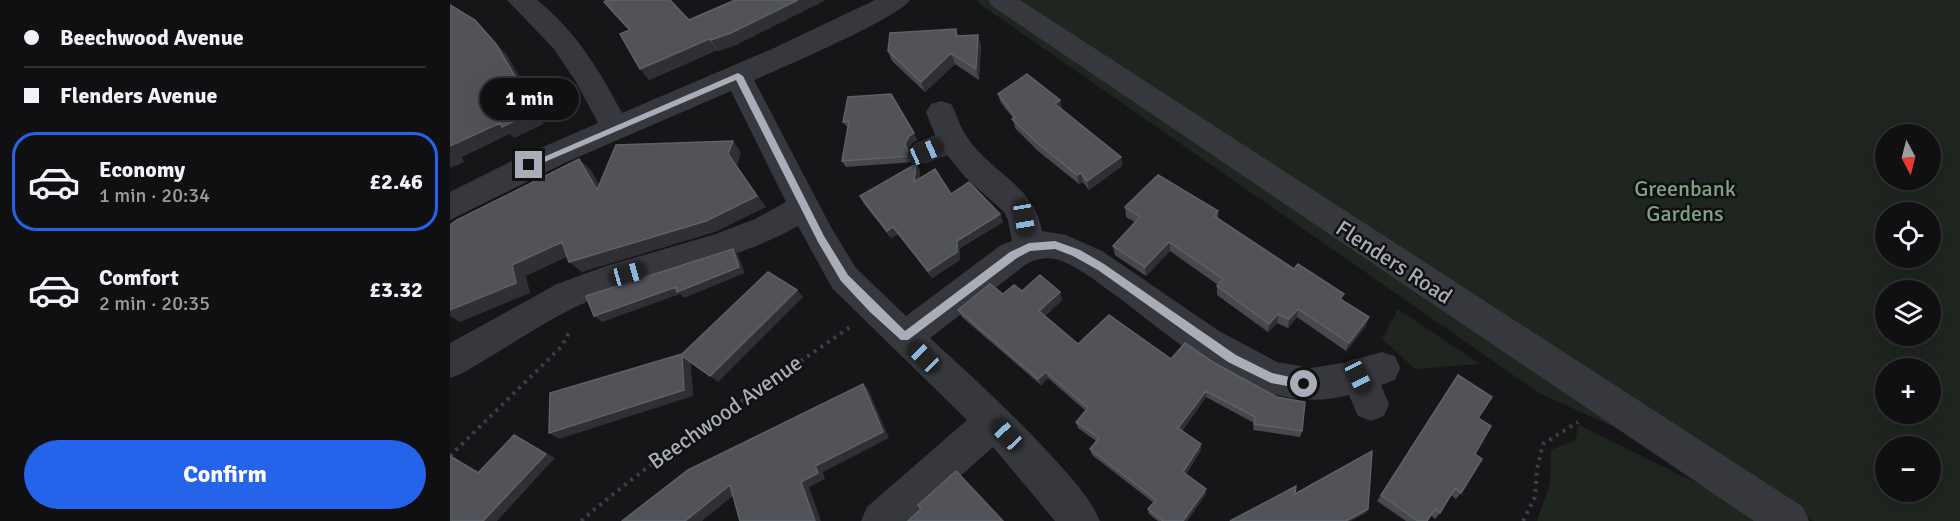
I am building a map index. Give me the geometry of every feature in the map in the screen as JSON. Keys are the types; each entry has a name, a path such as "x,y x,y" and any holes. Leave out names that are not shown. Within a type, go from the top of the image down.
{"street":[{"path":"520,0 551,26 565,42 591,82 615,128"},
{"path":"450,207 490,183 738,76 897,0"},
{"name":"Flenders Road","path":"1001,0 1789,521"},
{"path":"738,76 821,239 844,278 994,421 1046,478 1080,521"},
{"path":"939,135 1015,203 1024,218 1029,247"},
{"path":"450,362 569,294 606,280 721,246 766,228 806,206"},
{"path":"905,337 1013,255 1029,247 1055,245 1077,253 1101,267 1232,358 1271,378 1304,384 1370,383"},
{"path":"881,521 994,421"}],"path":[{"path":"450,456 561,347 572,326 569,294"},
{"name":"Beechwood Avenue","path":"581,521 604,500 693,432 874,309"},
{"path":"1523,521 1535,497 1537,469 1543,444 1579,422"}],"green space":[{"path":"994,0 1642,440 1539,393 977,2"},
{"name":"Greenbank Gardens","path":"1013,0 1960,0 1960,521 1813,521"},
{"path":"1398,309 1480,364 1415,369 1382,339"},
{"path":"1579,425 1680,475 1744,503 1769,521 1537,521 1550,483 1551,450 1575,440"}],"building":[{"path":"607,0 670,0 689,20 735,0 798,0 731,33 709,39 640,69 620,34 630,30 604,2"},
{"path":"450,5 475,20 496,44 533,107 530,108 532,113 502,127 500,123 450,146"},
{"path":"956,29 956,36 978,35 976,69 951,53 921,82 888,51 890,33"},
{"path":"1027,74 1060,100 1055,104 1121,157 1087,181 1081,173 1077,175 1036,142 1012,119 1015,117 998,94"},
{"path":"891,94 914,133 909,136 905,144 910,156 842,161 849,121 843,122 848,97"},
{"path":"733,141 728,154 757,196 706,221 569,262 562,242 512,265 516,283 450,310 450,225 457,220 579,159 597,190 616,145"},
{"path":"916,164 914,182 935,169 951,194 969,182 1000,214 957,241 957,252 928,271 893,227 887,231 860,196"},
{"path":"1158,175 1218,211 1214,216 1294,269 1298,264 1344,294 1340,299 1369,317 1349,343 1298,309 1289,319 1278,314 1269,324 1217,286 1223,279 1169,242 1145,267 1113,246 1140,217 1125,207"},
{"path":"733,249 739,267 677,292 676,287 594,316 586,296"},
{"path":"768,272 797,290 710,376 682,356 684,390 549,433 550,393 682,354"},
{"path":"1040,275 1060,292 1039,311 1078,344 1109,315 1171,359 1185,343 1216,364 1277,397 1305,402 1302,431 1254,424 1255,417 1206,391 1178,428 1201,444 1183,472 1206,489 1183,521 1163,521 1148,509 1156,500 1090,449 1099,438 1076,422 1088,408 1046,372 1038,379 958,310 990,284 1003,294 1014,285 1022,291"},
{"path":"1458,375 1492,397 1478,418 1491,426 1475,454 1482,459 1461,493 1455,488 1440,513 1435,509 1427,521 1418,521 1381,495"},
{"path":"863,384 883,432 815,466 818,473 801,482 815,521 740,521 730,485 685,521 622,521 688,470"},
{"path":"514,435 546,454 483,521 450,521 450,456 478,473"},
{"path":"1372,451 1368,509 1346,521 1230,521 1296,486 1295,494"},
{"path":"956,471 1003,521 908,521 921,509 918,505"}],"route":[{"path":"529,165 738,76 821,239 844,278 905,337 1013,255 1029,247 1055,245 1077,253 1101,267 1232,358 1271,378 1304,384"}]}
